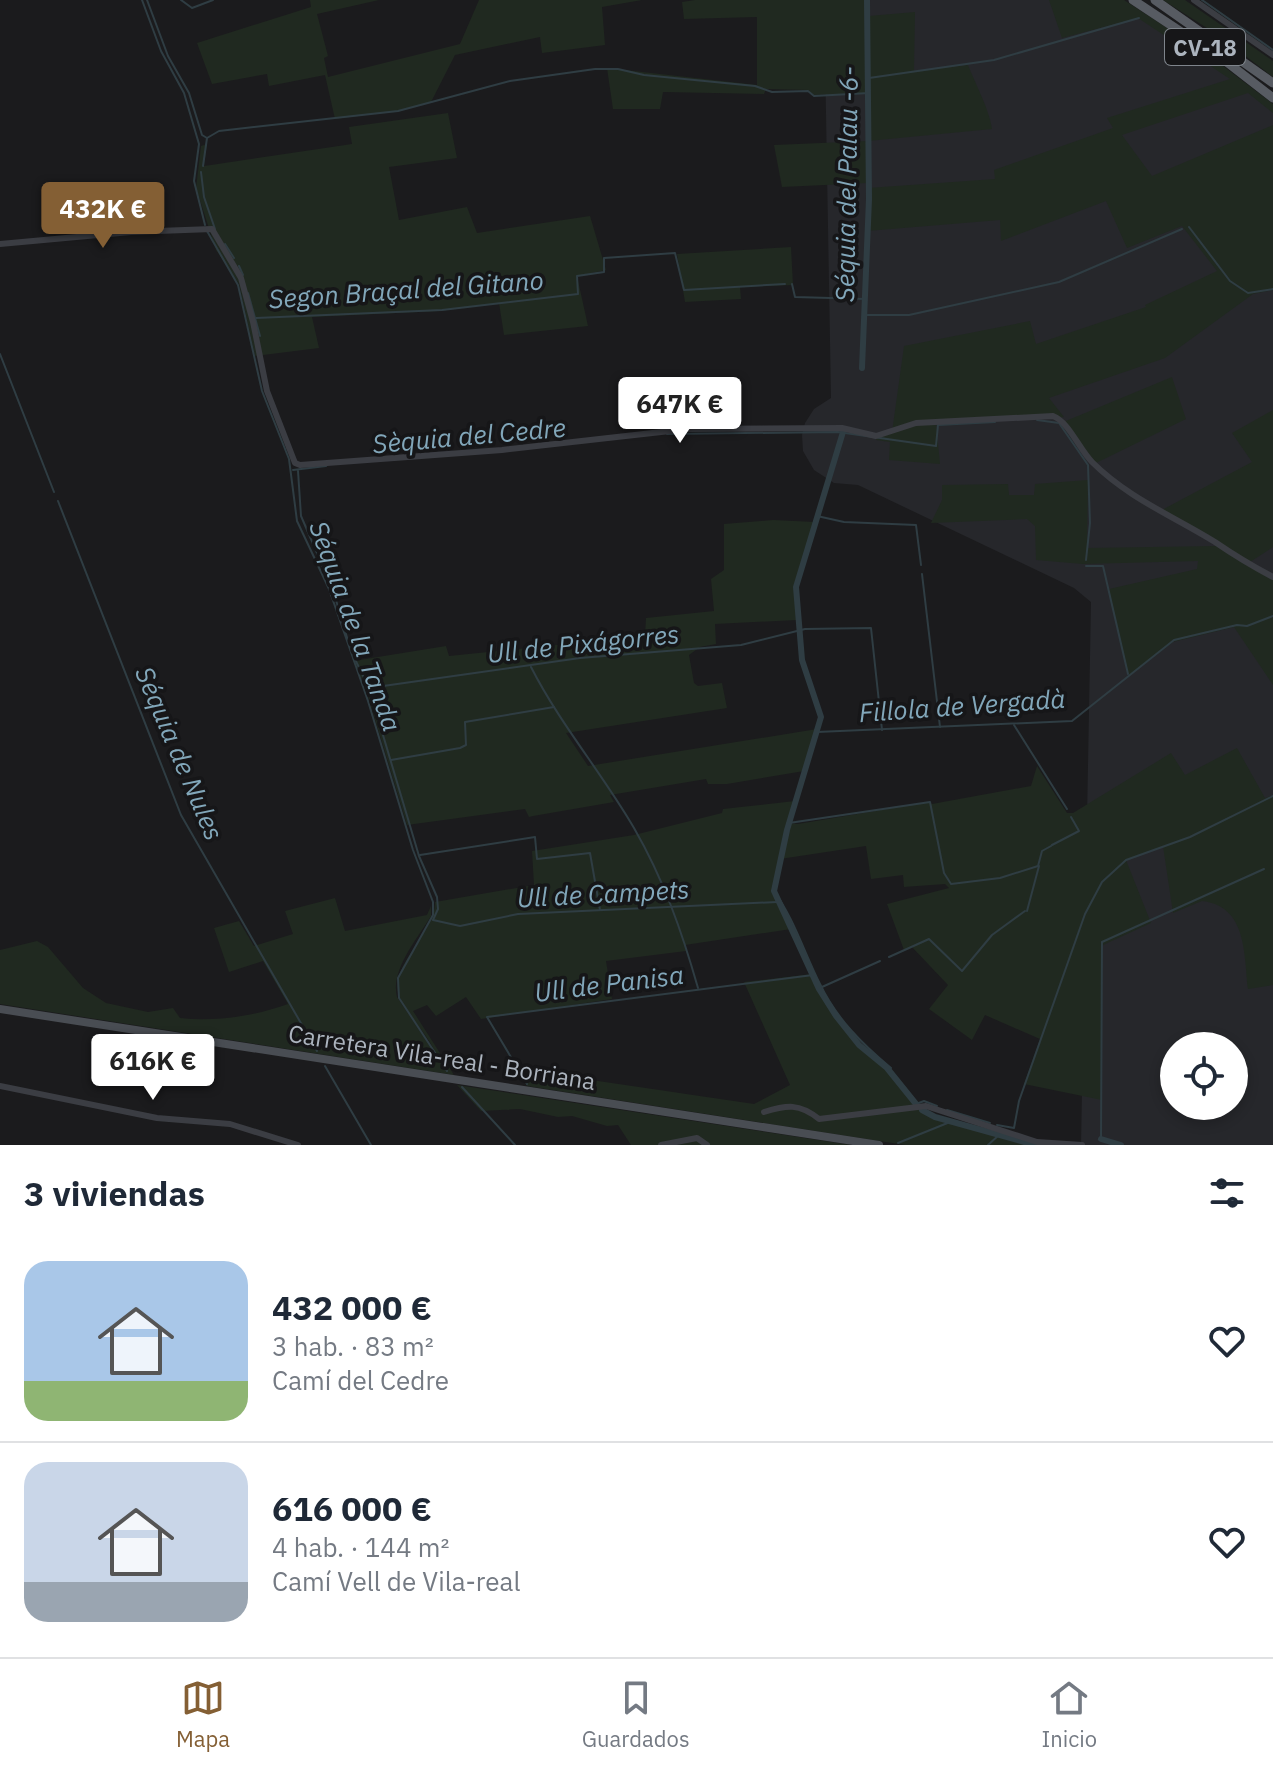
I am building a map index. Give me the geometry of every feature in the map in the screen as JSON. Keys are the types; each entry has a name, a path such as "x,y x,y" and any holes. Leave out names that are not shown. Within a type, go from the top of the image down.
{"main road":[{"name":"CV-18","path":"1133,0 1206,47 1273,98"},
{"name":"CV-18","path":"1155,0 1273,83"},
{"name":"Carretera Vila-real - Borriana","path":"0,1009 879,1145"}],"street":[{"path":"1194,0 1273,55"},
{"path":"0,244 131,232 212,229 241,278 267,391 298,464 502,450 688,429 842,428 876,436 916,423 1053,416 1061,421 1092,462 1124,490 1273,577"},
{"path":"0,1086 157,1118 230,1124 298,1145"},
{"path":"764,1112 785,1105 800,1106 819,1119 926,1106 1037,1142 1082,1145"},
{"path":"661,1145 697,1138 707,1145"}],"shaded area":[{"path":"310,0 379,0 317,14 328,56 324,58 328,77 460,44 479,0 642,0 602,7 605,45 542,53 540,37 455,55 431,102 398,111 335,119 325,75 269,86 267,74 212,84 197,43 311,7"},
{"path":"824,0 1122,0 1273,107 1273,1145 1081,1145 1091,602 1074,588 858,485 834,483 814,470 803,451 802,435 814,409 831,398"},
{"path":"868,0 869,16 915,12 914,71 968,65 992,129 868,141 867,93 814,95 808,90 766,89 764,94 663,92 660,109 613,109 607,68 757,85 757,17 684,19 682,2"},
{"path":"1049,0 1124,0 1210,56 1273,104 1273,113 1248,93 1122,135 1152,176 1273,125 1273,290 1253,294 1165,358 1049,398 1064,417 936,423 940,464 889,460 890,442 876,438 892,432 904,346 1030,321 1036,344 1146,307 1217,271 1182,226 1127,248 1106,201 1001,241 1000,220 867,231 868,188 995,179 994,170 1113,128 1107,118 1230,79 1138,18 1062,38"},
{"path":"1163,0 1185,0 1273,61 1273,77 1218,35"},
{"path":"448,113 457,158 389,167 399,220 467,207 477,233 590,216 606,270 577,276 588,326 504,335 499,303 440,311 312,317 319,348 255,356 239,284 216,250 196,188 201,146 207,144 204,166 352,144 349,127"},
{"path":"868,141 868,183 782,187 774,145"},
{"path":"791,247 793,285 740,287 741,299 685,302 677,254"},
{"path":"1172,377 1186,419 1096,463 1091,464 1061,423"},
{"path":"1273,410 1273,547 1250,562 1160,511 1252,462 1232,433"},
{"path":"1088,480 1087,548 1217,546 1273,580 1273,685 1234,627 1173,642 1129,676 1109,589 1197,569 1198,561 1083,564 1036,560 1035,526 1027,519 931,523 942,500 942,485 1008,484 1009,495 1034,495 1035,484"},
{"path":"773,520 815,522 795,587 797,620 715,624 716,644 700,647 689,655 694,683 698,686 722,683 727,708 566,733 588,766 817,729 804,771 727,784 708,784 706,779 610,795 614,802 529,817 525,809 407,825 365,686 353,661 446,646 449,656 645,636 646,618 714,611 711,579 724,570 724,524"},
{"path":"1237,748 1265,798 1273,795 1273,985 1248,989 1244,947 1228,912 1202,901 1173,913 1163,846 1126,860 1151,923 1101,946 1102,1100 1024,1084 1040,1039 985,1015 972,1040 929,1009 948,985 912,947 904,950 887,904 949,888 945,884 904,887 903,875 871,879 866,846 780,859 773,891 791,929 685,945 686,951 606,961 612,999 481,1019 466,997 436,1016 427,1005 413,1011 454,1075 0,1004 0,950 37,941 48,947 83,988 106,1003 148,1012 173,1008 180,1018 193,1019 262,1012 288,1004 263,961 229,972 214,928 239,921 254,946 293,934 285,911 335,898 345,931 427,915 431,906 431,916 401,965 396,987 397,997 437,1057 398,993 397,983 406,960 429,925 435,902 534,885 532,851 634,835 722,813 723,809 795,801 788,823 798,824 928,802 932,804 1031,786 1037,766 1067,813 1073,813 1171,753 1185,775"},
{"path":"812,974 858,1045 887,1069 916,1104 936,1116 1037,1145 905,1145 527,1086 517,1069 754,1104 790,1085 744,982"},
{"path":"457,1085 851,1145 631,1145 618,1125 607,1126 572,1116 558,1117 520,1109 481,1111"}],"waterway":[{"name":"Séquia de la Tanda","path":"142,0 161,51 184,93 199,144 194,181 205,225"},
{"path":"147,0 168,56 189,93 202,135 207,138 203,166"},
{"path":"181,0 192,8 213,0"},
{"name":"Séquia del Palau -6-","path":"862,368 869,199 867,0"},
{"path":"1202,0 1273,50"},
{"path":"869,78 994,60 1139,18"},
{"path":"207,138 219,131 398,111 510,81 595,69 618,69 644,75 755,86 772,92 808,91 814,96 869,93"},
{"path":"201,172 204,197 215,229"},
{"path":"1189,227 1230,281 1248,293 1273,289"},
{"path":"866,315 909,315 1059,282 1182,229"},
{"name":"Séquia de la Tanda","path":"207,231 238,285 262,391 289,459 297,521 329,589 368,701 413,850 433,902 433,915 398,978 399,998 447,1071"},
{"path":"225,244 234,258"},
{"name":"Segon Braçal del Gitano","path":"256,318 442,310 578,294 577,276 604,272 604,258 675,253 684,290 785,284"},
{"path":"239,266 243,275"},
{"name":"Segon Braçal del Gitano","path":"792,284 795,297 866,299"},
{"path":"248,293 260,336"},
{"name":"Séquia de Nules","path":"0,354 54,492"},
{"name":"Sèquia del Cedre","path":"1037,420 1059,423 1088,465 1090,523 1086,560"},
{"name":"Sèquia del Cedre","path":"667,434 838,432 936,446 938,425 995,422"},
{"name":"Séquia del Palau -6-","path":"843,432 796,587 802,660 821,717 787,830 774,891 819,989 836,1016 859,1045 887,1068 916,1104"},
{"name":"Sèquia del Cedre","path":"293,470 326,466"},
{"name":"Séquia de la Tanda","path":"298,471 301,516 333,590 351,651 369,688 419,856 437,897 438,909 433,920 460,926 518,914 777,902"},
{"name":"Séquia de Nules","path":"58,501 181,815 317,1051"},
{"path":"817,516 844,522 916,525 921,565"},
{"name":"Sèquia del Cedre","path":"1086,566 1103,566 1128,674"},
{"path":"922,574 940,727"},
{"name":"Fillola de Vergadà","path":"817,732 1072,721 1174,640 1237,625 1247,626 1273,616"},
{"name":"Ull de Pixágorres","path":"369,688 580,658 741,645 805,629 871,628 882,730"},
{"name":"Ull de Campets","path":"531,667 645,848 671,906 698,988"},
{"path":"391,760 466,745 465,722 554,707"},
{"path":"1014,725 1067,809"},
{"path":"997,1125 1014,1128 1019,1101 1085,914 1102,882 1126,860 1190,837 1273,796"},
{"path":"789,823 930,802 944,873 951,884 1000,878 1038,866 1042,851 1051,846"},
{"path":"1052,845 1079,831 1071,817"},
{"name":"Ull de Campets","path":"420,855 535,837 537,859 590,853 600,910"},
{"path":"1027,911 1039,866"},
{"path":"1101,1139 1102,942 1264,869"},
{"name":"Séquia del Palau -6-","path":"774,891 834,1008 860,1040 891,1068"},
{"path":"889,957 929,939 962,971 992,935 1025,911"},
{"path":"822,987 880,961"},
{"name":"Ull de Panisa","path":"527,1084 487,1017 813,975"},
{"name":"Séquia de Nules","path":"325,1066 371,1145"},
{"name":"Séquia de la Tanda","path":"462,1087 515,1145"},
{"path":"916,1104 924,1101 937,1106"},
{"name":"Séquia del Palau -6-","path":"922,1110 935,1117 1035,1145"},
{"path":"947,1110 990,1123"},
{"path":"898,1143 950,1122"},
{"path":"988,1145 999,1135"},
{"name":"Séquia del Palau -6-","path":"1101,1139 1121,1145"}]}
